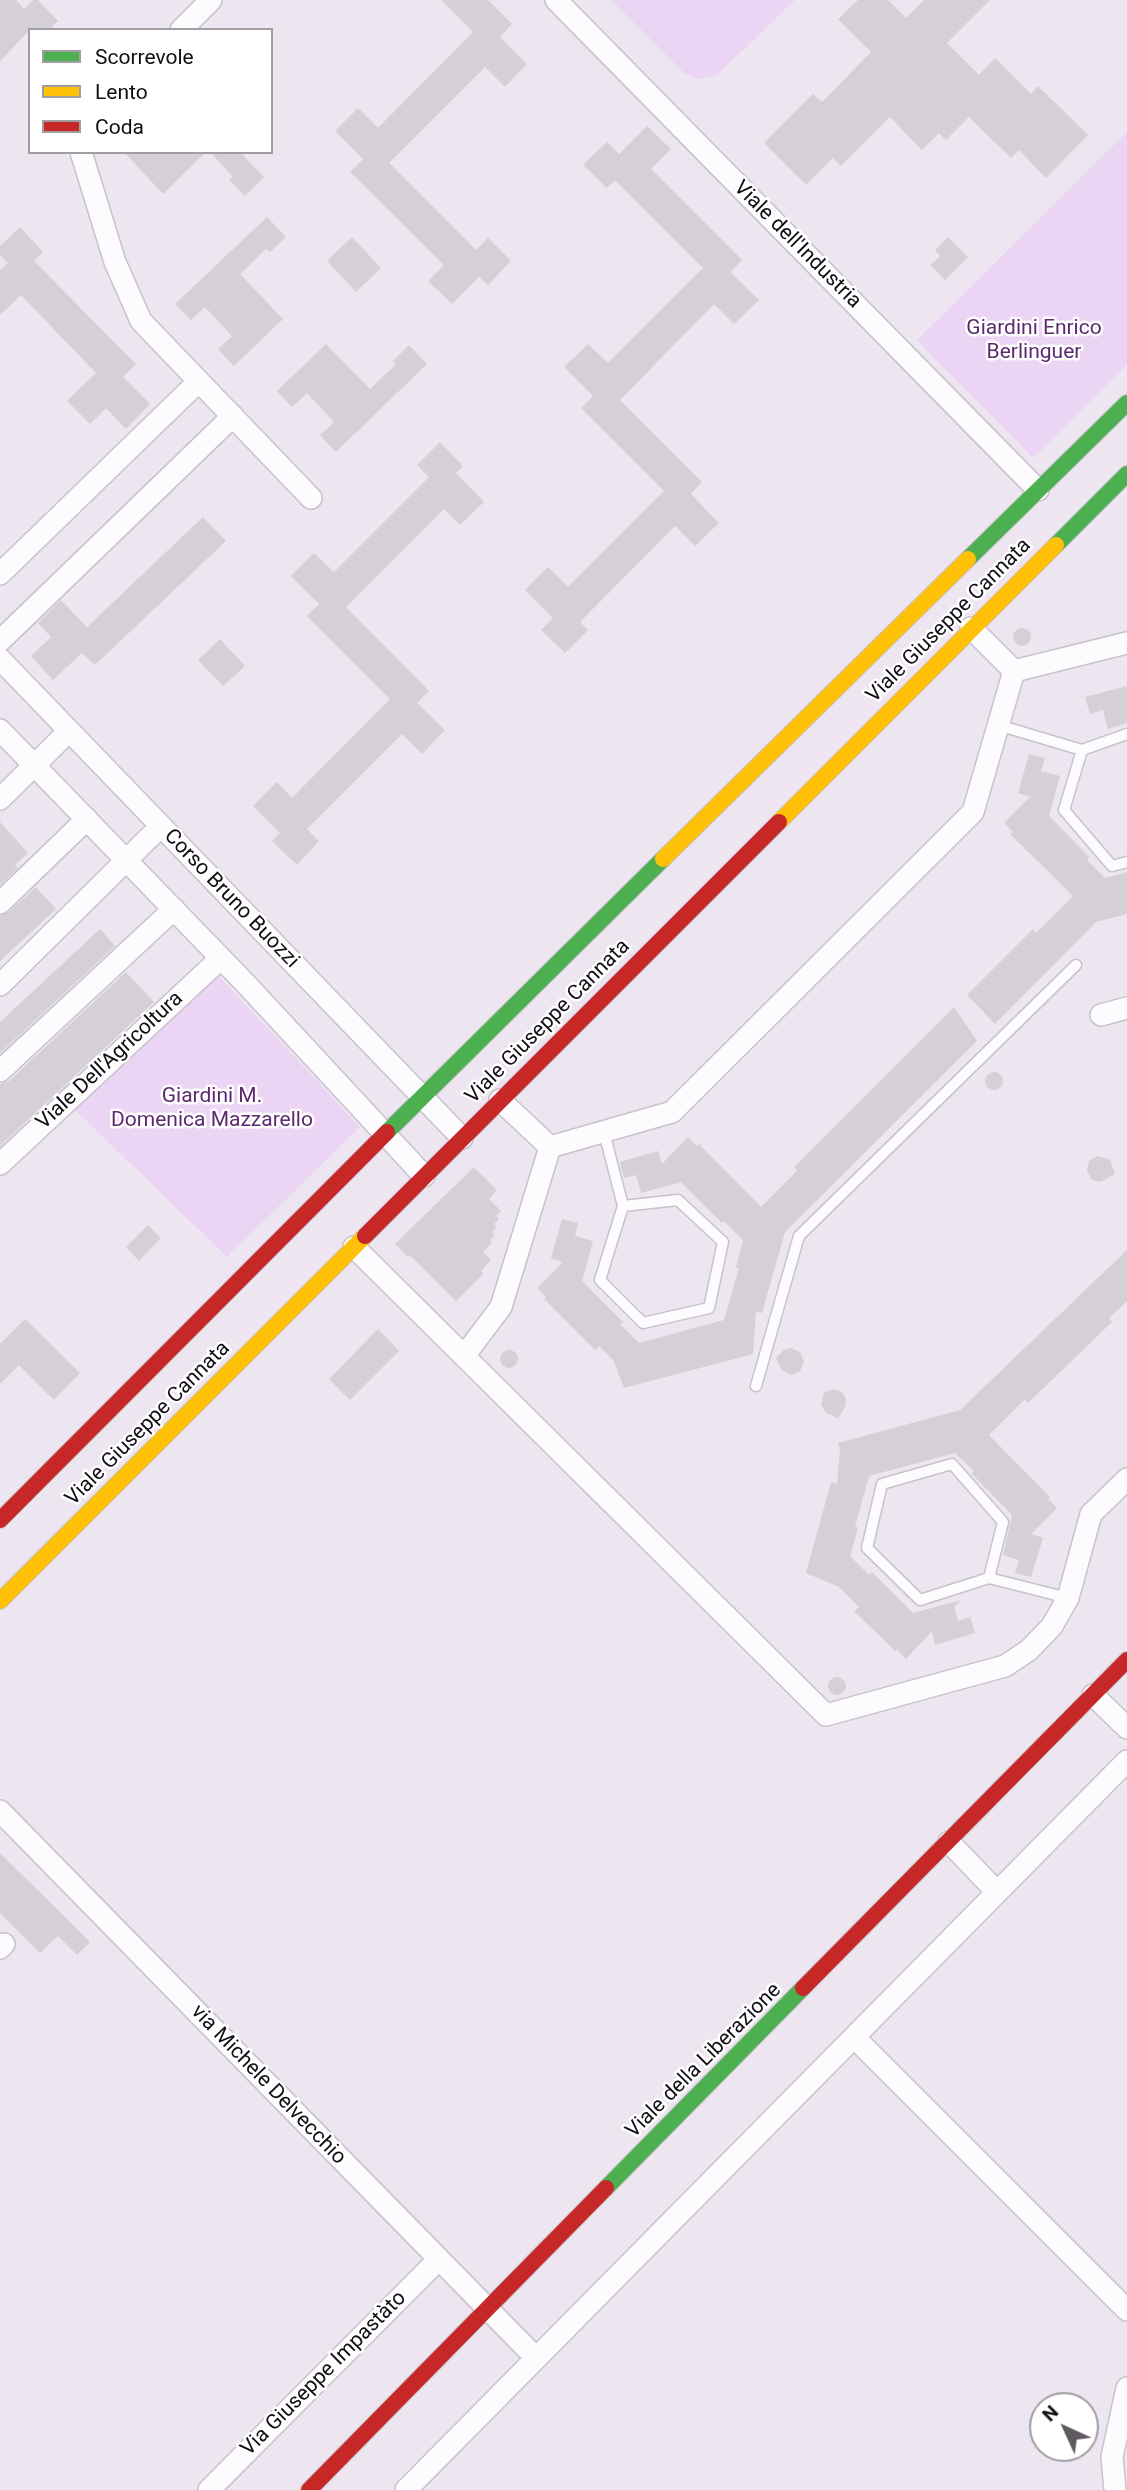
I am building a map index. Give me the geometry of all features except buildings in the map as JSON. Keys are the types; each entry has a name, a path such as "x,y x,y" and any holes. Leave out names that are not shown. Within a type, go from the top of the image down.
{"street":[{"path":"183,28 211,0"},
{"name":"Viale dell'Industria","path":"556,0 1038,490"},
{"path":"82,154 115,262 141,321 311,498"},
{"path":"0,574 198,382"},
{"name":"Viale Giuseppe Cannata","path":"0,1520 383,1133 1127,403"},
{"path":"0,641 233,416"},
{"name":"Viale Giuseppe Cannata","path":"3,1592 354,1247 1127,474"},
{"path":"971,628 1014,671"},
{"path":"1014,671 1127,643"},
{"name":"Corso Bruno Buozzi","path":"0,659 462,1138"},
{"path":"550,1147 672,1112 972,812 1014,671"},
{"path":"0,730 221,958 424,1176"},
{"path":"0,799 69,731"},
{"path":"0,903 87,820"},
{"path":"0,985 161,826"},
{"path":"0,1071 174,909"},
{"name":"Viale Dell'Agricoltura","path":"0,1164 221,958"},
{"path":"1101,1016 1127,1008"},
{"path":"500,1100 550,1147"},
{"path":"464,1356 501,1307 550,1147"},
{"path":"354,1247 826,1715 1005,1666 1029,1650 1052,1626 1068,1598 1091,1514 1127,1479"},
{"name":"Viale della Liberazione","path":"309,2490 1127,1660"},
{"path":"1093,1695 1127,1728"},
{"path":"406,2490 1127,1761"},
{"name":"via Michele Delvecchio","path":"0,1811 536,2358"},
{"path":"949,1842 997,1892"},
{"path":"854,2037 1127,2310"},
{"name":"Via Giuseppe Impastàto","path":"209,2490 439,2259"},
{"path":"1115,2490 1112,2457 1127,2388"}],"lane":[{"path":"998,725 1082,750 1127,734"},
{"path":"1082,750 1064,810 1112,866 1127,862"},
{"path":"756,1386 799,1236 1076,965"},
{"path":"604,1132 623,1206 600,1280 643,1323 709,1308 723,1242 678,1200 623,1206"},
{"path":"989,1578 1003,1522 952,1464 882,1484 867,1548 920,1600 989,1578 1068,1598"}],"green space":[{"path":"611,0 795,0 717,75 700,79 685,74"},
{"name":"Giardini Enrico Berlinguer","path":"1127,132 1127,364 1033,458 917,340"},
{"name":"Giardini M. Domenica Mazzarello","path":"214,971 360,1127 227,1257 70,1105"}],"traffic: fast":[{"path":"968,559 1127,403"},
{"path":"1056,545 1127,474"},
{"path":"387,1132 663,859"},
{"path":"606,2188 803,1988"}],"traffic: slow":[{"path":"779,822 1056,545"},
{"path":"663,859 968,559"},
{"path":"0,1601 365,1236"}],"traffic: jam":[{"path":"365,1236 779,822"},
{"path":"0,1520 387,1132"},
{"path":"803,1988 1127,1660"},
{"path":"309,2490 606,2188"}]}
